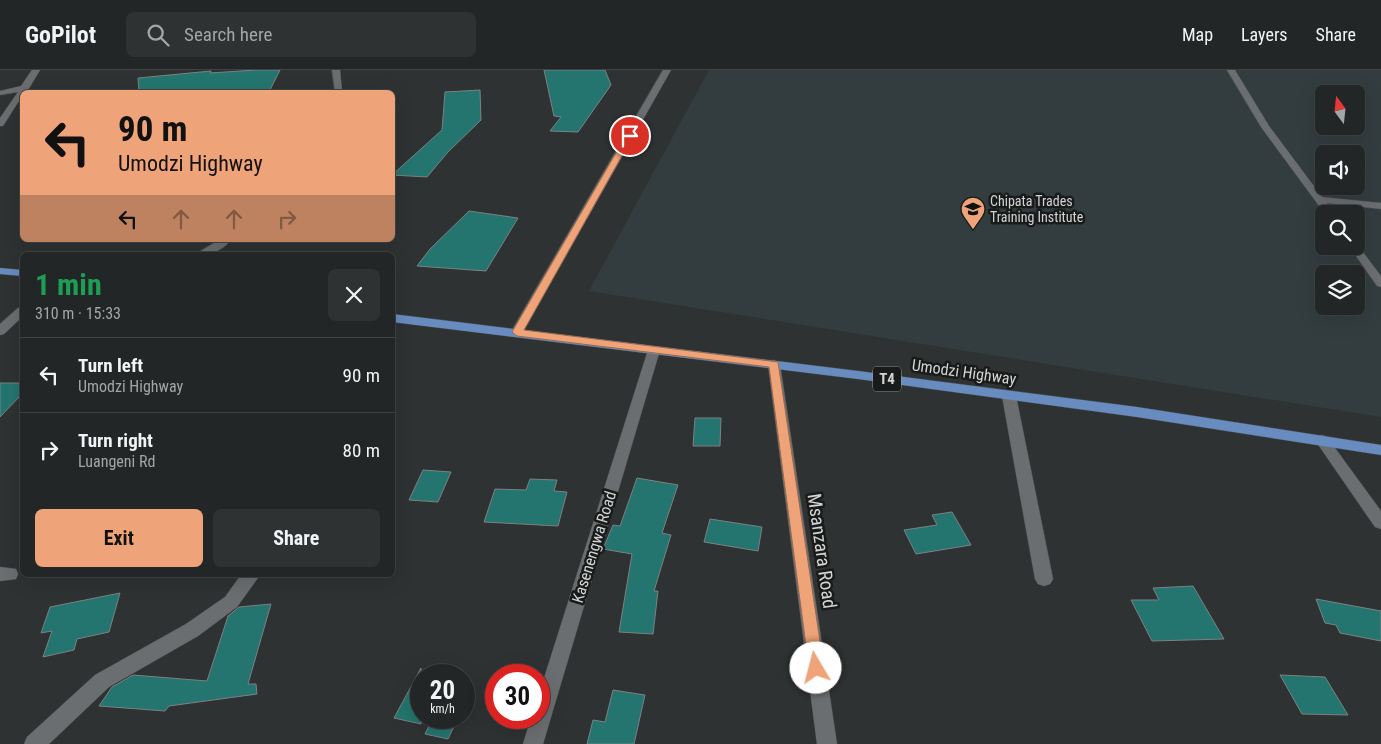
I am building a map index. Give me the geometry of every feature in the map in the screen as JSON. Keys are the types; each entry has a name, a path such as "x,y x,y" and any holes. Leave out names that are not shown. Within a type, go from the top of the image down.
{"highway":[{"path":"0,271 20,274"},
{"name":"Umodzi Highway","path":"395,318 774,364 1137,412 1381,450"}],"street":[{"path":"0,93 24,88 36,70"},
{"path":"336,70 340,90"},
{"path":"517,332 667,70"},
{"path":"1231,70 1265,127 1323,205"},
{"path":"0,124 20,94"},
{"path":"1318,198 1381,206"},
{"path":"206,252 223,242"},
{"path":"1360,255 1381,284"},
{"path":"0,331 20,313"},
{"name":"Kasenengwa Road","path":"534,744 654,350"},
{"name":"Msanzara Road","path":"774,364 827,744"},
{"path":"1009,396 1044,579"},
{"path":"1322,440 1381,523"},
{"path":"34,744 102,681 192,630 231,602 250,577"}],"shaded area":[{"name":"Chipata Trades Training Institute","path":"709,70 1381,70 1381,417 589,291"}],"building":[{"path":"280,70 270,90 139,90 138,78 211,71 210,73"},
{"path":"544,70 605,70 611,85 578,132 550,131 561,117 554,116"},
{"path":"480,90 481,120 448,152 427,177 395,175 395,172 442,130 445,92"},
{"path":"469,211 518,218 486,271 417,266 430,249"},
{"path":"0,383 20,383 20,396 0,417"},
{"path":"695,418 721,418 720,446 693,446"},
{"path":"423,470 451,472 438,502 409,500"},
{"path":"637,478 678,485 662,533 671,535 654,591 658,591 653,634 619,632 632,554 603,549 613,525 620,526"},
{"path":"530,479 557,480 554,491 567,492 558,526 484,522 495,489 526,490"},
{"path":"952,512 971,545 916,554 904,530 937,525 932,515"},
{"path":"710,519 762,527 758,551 704,542"},
{"path":"1193,586 1224,639 1152,641 1131,600 1159,600 1153,588"},
{"path":"120,593 109,632 77,639 74,650 43,657 52,631 41,633 50,607"},
{"path":"1316,599 1381,611 1381,641 1340,633 1336,625 1325,623"},
{"path":"271,604 248,684 256,684 257,694 169,706 165,711 99,706 112,687 133,675 207,681 228,616 239,607"},
{"path":"1280,675 1325,677 1348,715 1302,714"},
{"path":"410,688 410,722 394,718"},
{"path":"613,690 645,695 634,744 587,744 593,720 605,722"},
{"path":"428,729 453,729 448,739 425,734"}],"place":[{"name":"Chipata Trades Training Institute","path":"973,230"}],"route":[{"path":"630,136 517,332 774,364 816,668"}]}
